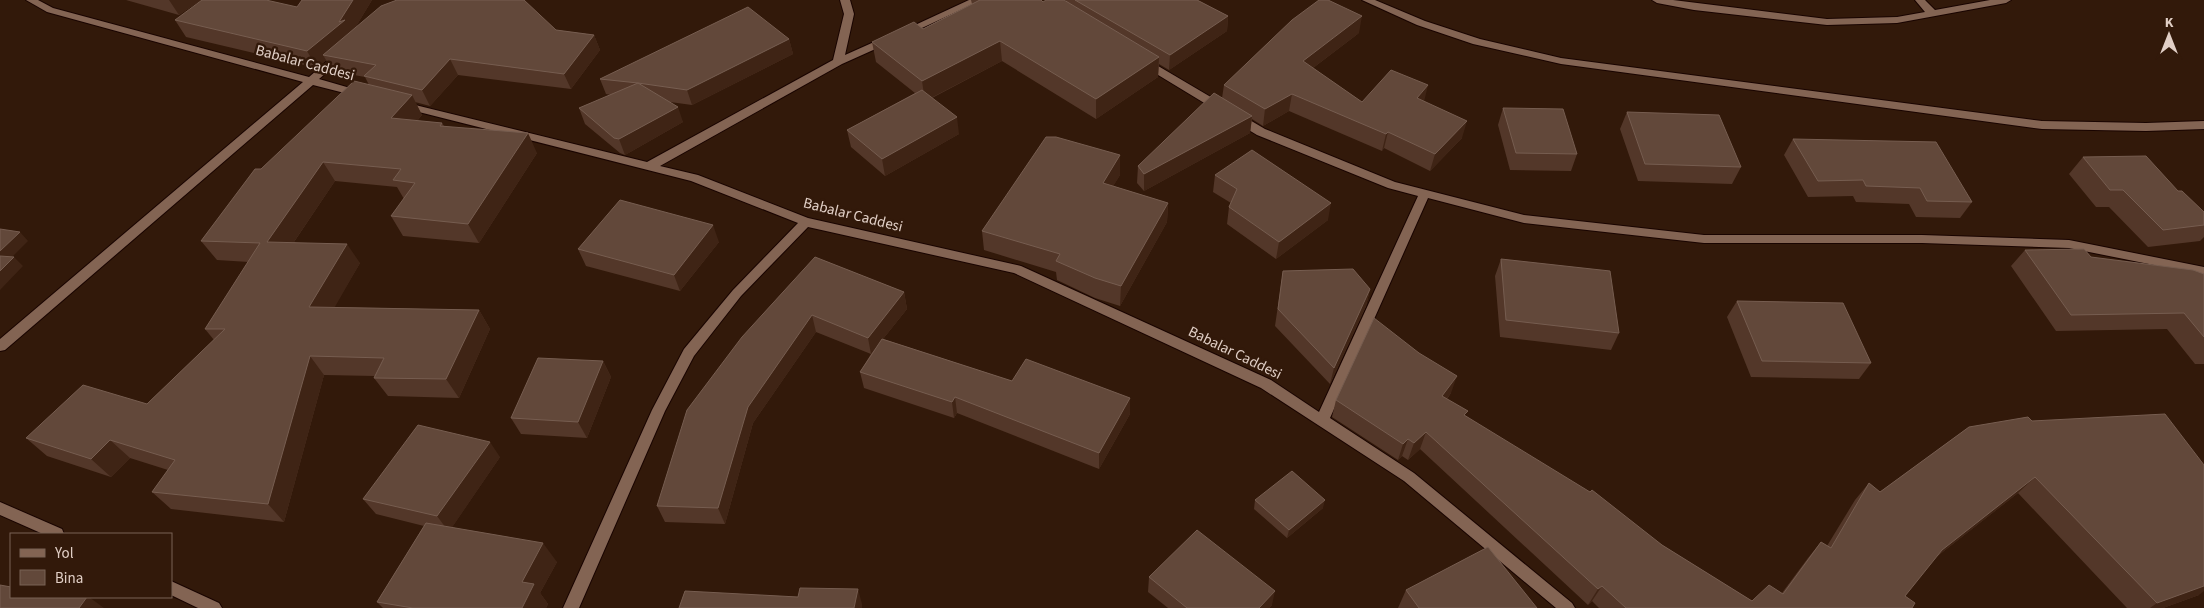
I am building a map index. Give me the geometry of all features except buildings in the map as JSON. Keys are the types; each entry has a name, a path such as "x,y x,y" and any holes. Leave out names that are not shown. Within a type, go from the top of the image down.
{"street":[{"name":"Babalar Caddesi","path":"31,0 50,10 368,96"},
{"path":"838,62 849,14 846,0"},
{"path":"648,166 838,62 977,0"},
{"path":"1367,0 1421,23 1477,42 1560,61 1924,111 2042,125 2204,125"},
{"path":"1657,0 1694,7 1827,22 1897,20 2006,0"},
{"path":"1920,0 1932,14"},
{"path":"0,346 347,50"},
{"path":"1134,56 1261,132 1392,185 1524,219 1704,239 1922,239 2069,244 2204,271"},
{"name":"Babalar Caddesi","path":"387,101 694,178 806,222 1017,269 1266,384 1409,477 1567,608"},
{"path":"1322,420 1424,194"},
{"path":"571,608 659,410 689,353 737,293 806,222"},
{"path":"0,508 55,533"},
{"path":"172,588 214,608"}]}
